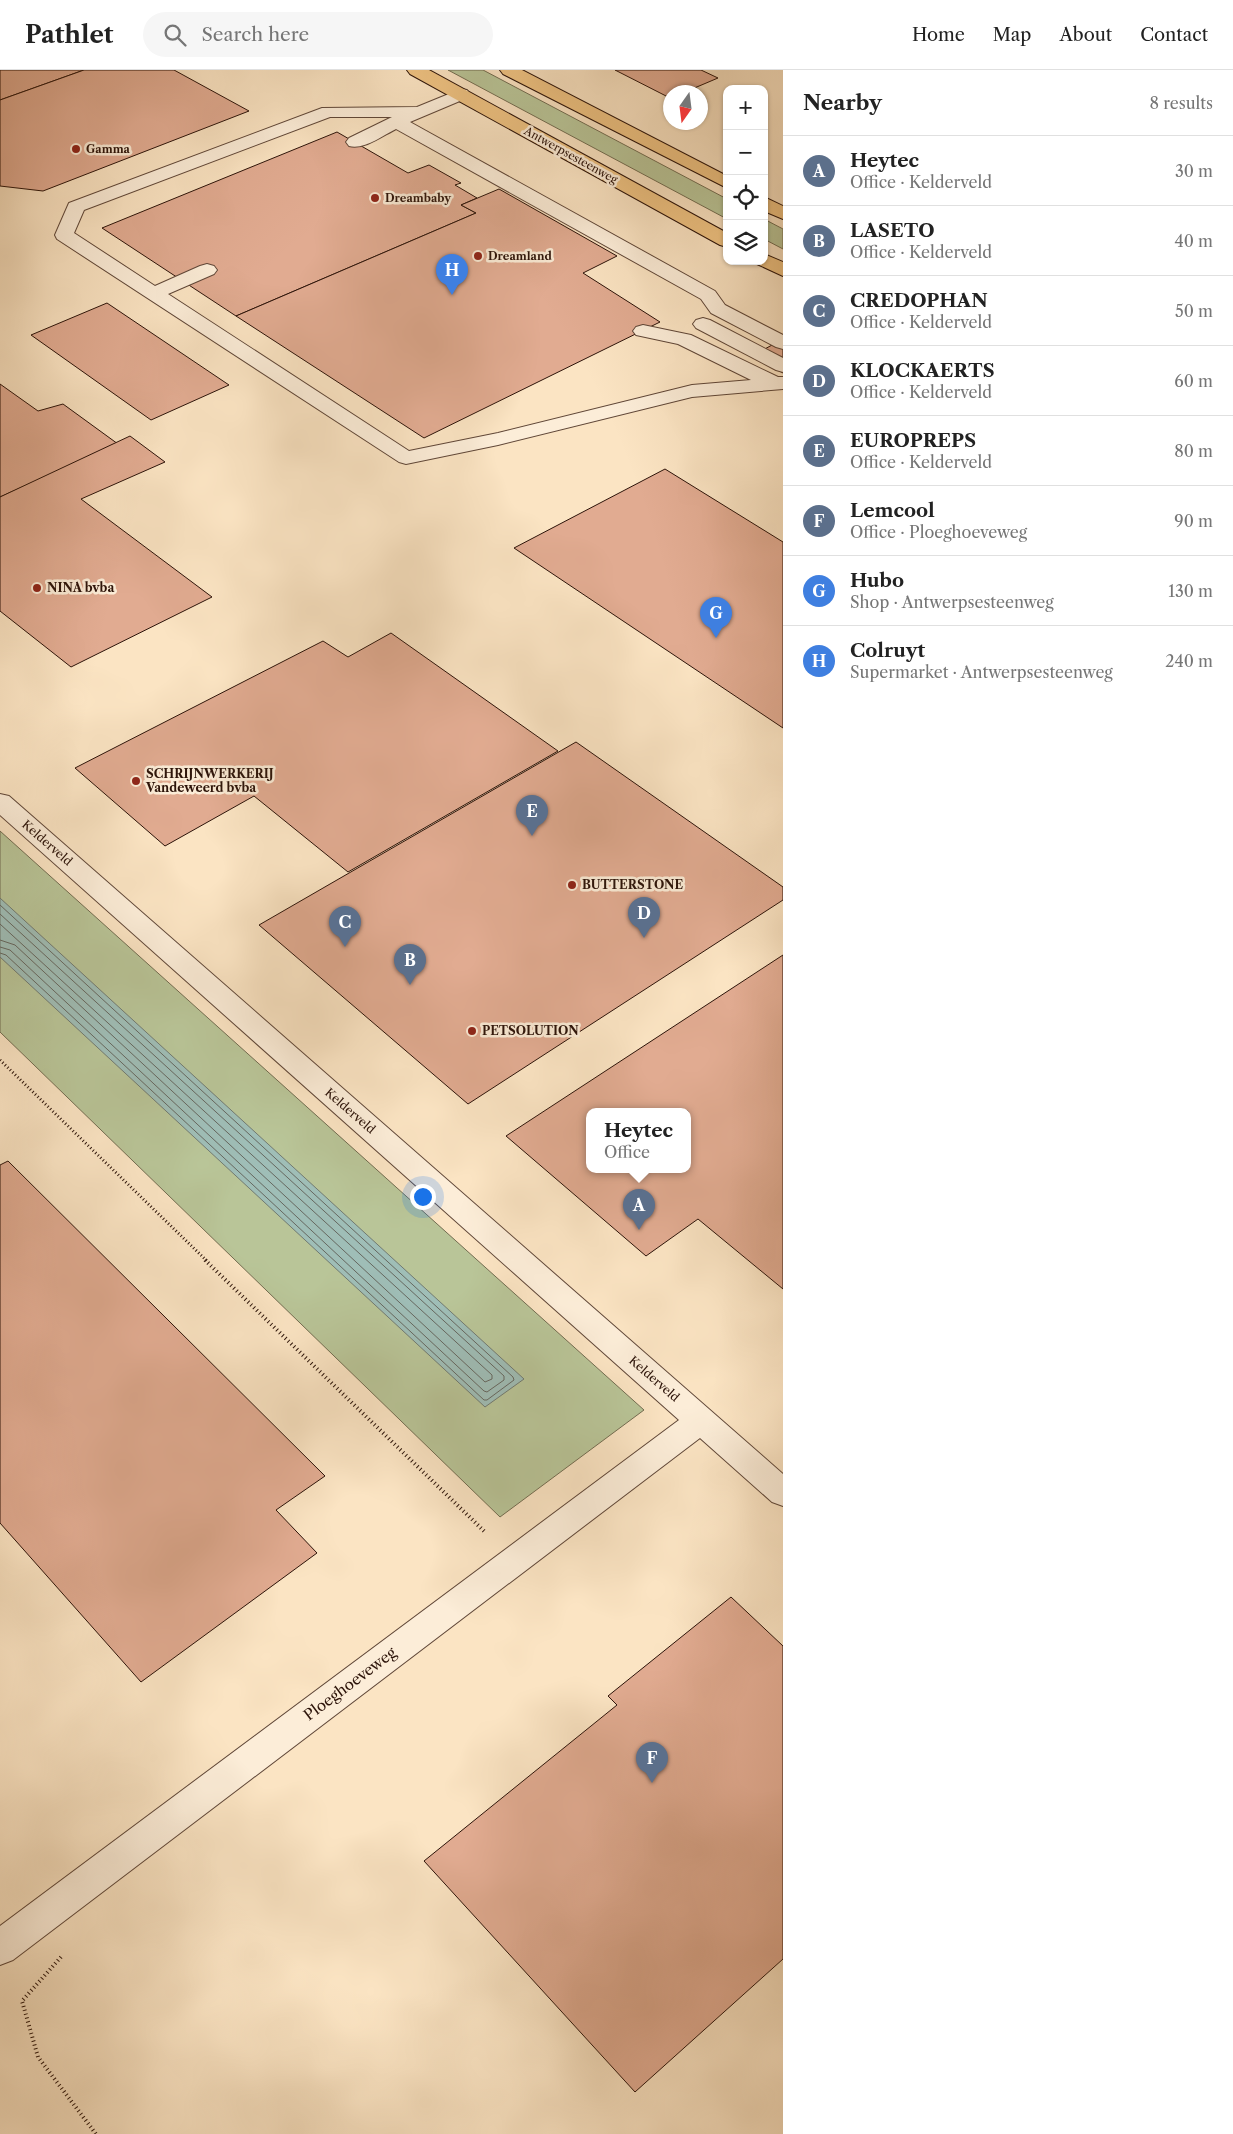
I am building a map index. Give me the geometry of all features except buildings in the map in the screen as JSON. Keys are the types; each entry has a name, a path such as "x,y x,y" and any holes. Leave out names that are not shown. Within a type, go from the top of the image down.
{"main road":[{"name":"Antwerpsesteenweg","path":"416,70 723,238"},
{"path":"510,70 723,181"},
{"path":"768,205 783,213"},
{"path":"768,262 783,270"}],"street":[{"path":"355,142 461,94"},
{"path":"420,112 328,112 76,207 64,235 406,458 498,439 692,391 780,378"},
{"path":"396,122 724,304 783,343"},
{"path":"154,293 207,270"},
{"path":"684,338 703,324 724,304"},
{"path":"724,304 783,325"},
{"path":"703,324 780,378"},
{"path":"643,331 684,338 780,378"},
{"name":"Kelderveld","path":"0,802 783,1493"},
{"name":"Ploeghoeveweg","path":"0,1948 700,1421"}],"path":[{"path":"0,1060 514,1561"},
{"path":"42,1917 62,1957 22,2001 38,2057 96,2134"}],"green space":[{"path":"448,70 483,70 723,197 723,217"},
{"path":"768,221 783,229 783,249 768,241"},
{"path":"0,831 644,1410 500,1517 0,1032"}],"water":[{"path":"0,898 524,1379 485,1407 0,957"}],"place":[{"name":"Gamma","path":"76,149"},
{"name":"Dreambaby","path":"375,198"},
{"name":"Dreamland","path":"478,256"},
{"name":"Colruyt","path":"452,295"},
{"name":"NINA bvba","path":"37,588"},
{"name":"Hubo","path":"716,638"},
{"name":"SCHRIJNWERKERIJ Vandeweerd bvba","path":"136,781"},
{"name":"EUROPREPS","path":"532,836"},
{"name":"BUTTERSTONE","path":"572,885"},
{"name":"KLOCKAERTS","path":"644,938"},
{"name":"CREDOPHAN","path":"345,947"},
{"name":"LASETO","path":"410,985"},
{"name":"PETSOLUTION","path":"472,1031"},
{"name":"Heytec","path":"639,1230"},
{"name":"Lemcool","path":"652,1783"}]}
